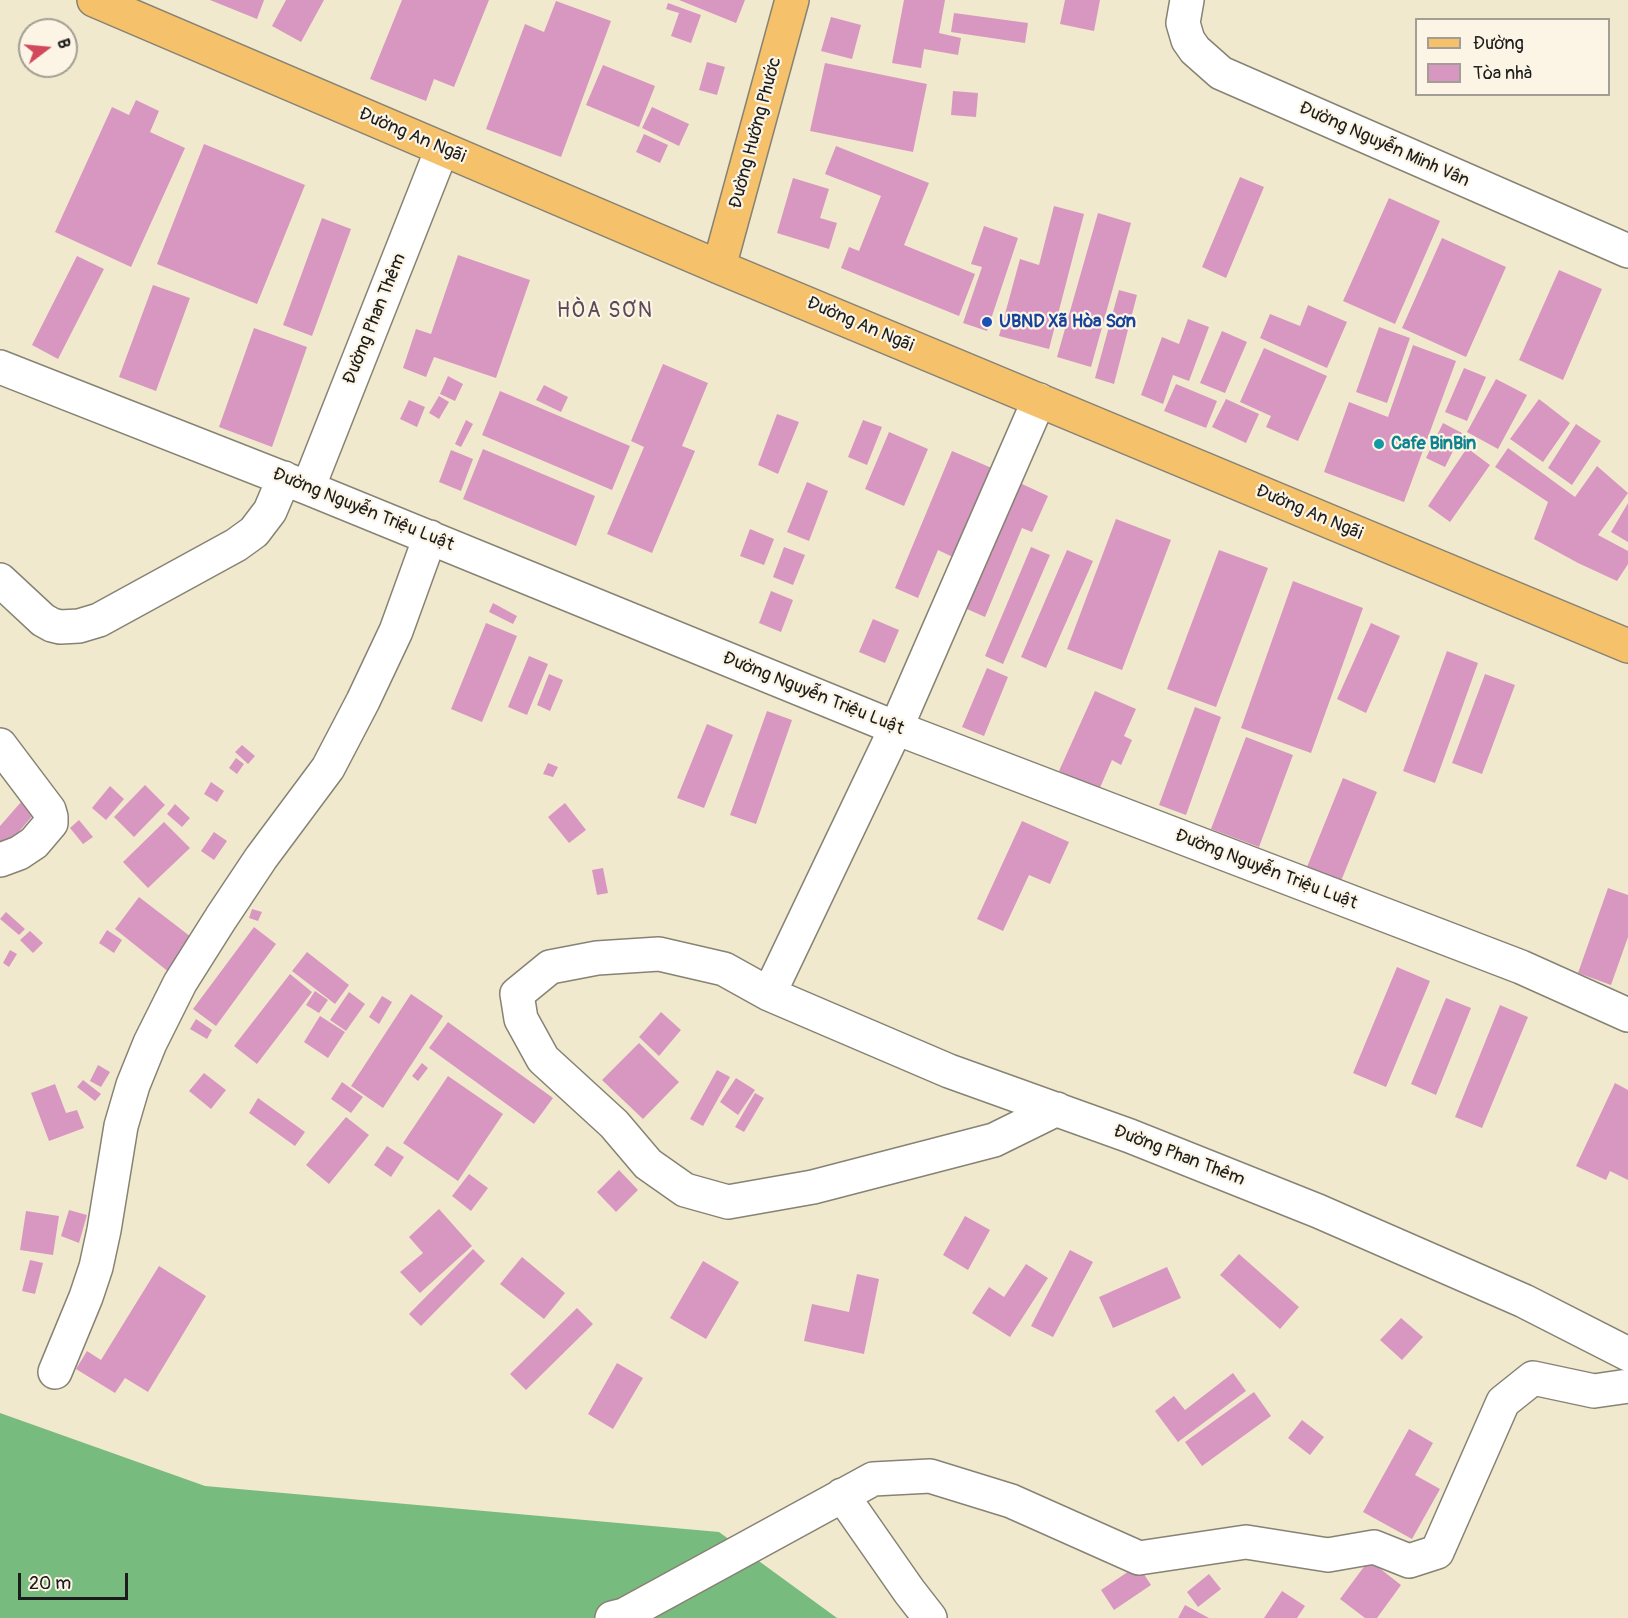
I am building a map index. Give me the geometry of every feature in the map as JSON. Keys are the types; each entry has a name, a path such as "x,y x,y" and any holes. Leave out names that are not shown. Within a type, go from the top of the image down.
{"main road":[{"name":"Đường An Ngãi","path":"94,0 719,267 1628,646"},
{"name":"Đường Hưởng Phước","path":"719,267 792,0"}],"street":[{"name":"Đường Nguyễn Minh Vân","path":"1187,0 1183,23 1188,40 1195,50 1221,73 1628,251"},
{"name":"Đường Phan Thêm","path":"0,580 43,620 60,627 79,626 99,620 236,545 254,532 296,483 442,149"},
{"name":"Đường Nguyễn Triệu Luật","path":"0,367 296,483 896,728 1521,967 1628,1015"},
{"path":"770,994 896,728 1039,400"},
{"path":"55,1372 96,1267 121,1126 133,1085 150,1044 180,983 221,918 261,858 328,768 396,631 430,537"},
{"path":"0,745 49,810 51,817 51,823 34,843 8,859 0,860"},
{"name":"Đường Phan Thêm","path":"1057,1109 994,1140 813,1187 728,1202 685,1190 648,1164 614,1124 543,1059 521,1019 518,994 550,967 597,958 659,954 724,969 770,994 949,1071 1057,1109 1130,1136 1318,1211 1524,1300 1628,1354"},
{"path":"612,1618 624,1615 873,1479 930,1476 1011,1501 1139,1558 1245,1542 1328,1555 1374,1547 1409,1561 1437,1552 1503,1402 1533,1378 1594,1391 1628,1386"},
{"path":"842,1496 909,1592 930,1618"}],"green space":[{"path":"0,1413 205,1486 719,1532 837,1618 0,1618"}],"building":[{"path":"210,0 264,0 257,19"},
{"path":"286,0 324,0 301,42 272,26"},
{"path":"402,0 489,0 454,87 434,79 426,101 370,79"},
{"path":"679,0 745,0 736,23"},
{"path":"904,0 945,0 939,33 961,38 958,55 924,49 921,68 892,63"},
{"path":"1065,0 1100,0 1094,31 1060,24"},
{"path":"556,1 611,21 561,157 486,129 525,24 544,32"},
{"path":"668,3 701,15 691,43 671,36 679,13 666,9"},
{"path":"954,13 1028,23 1025,43 951,32"},
{"path":"831,17 861,25 852,59 821,51"},
{"path":"707,62 725,67 717,95 699,90"},
{"path":"825,63 927,84 913,152 810,131"},
{"path":"603,65 655,86 639,127 586,105"},
{"path":"953,91 978,93 976,117 951,115"},
{"path":"136,100 159,111 150,132 185,148 131,267 55,232 112,107 129,115"},
{"path":"652,107 689,124 679,146 642,128"},
{"path":"644,134 668,145 660,163 636,152"},
{"path":"204,144 305,185 257,304 157,264"},
{"path":"836,146 929,183 904,245 975,274 959,316 841,268 849,247 859,251 881,196 825,174"},
{"path":"1240,177 1264,187 1226,278 1202,267"},
{"path":"793,178 829,189 820,218 837,223 829,249 777,233"},
{"path":"1389,198 1440,221 1395,324 1343,301"},
{"path":"1054,206 1084,214 1049,349 999,336 1020,259 1039,265"},
{"path":"1098,213 1131,223 1091,367 1057,357"},
{"path":"322,218 351,229 312,336 283,325"},
{"path":"984,226 1018,238 987,331 963,323 982,267 971,264"},
{"path":"1442,238 1506,267 1466,357 1402,328"},
{"path":"458,255 530,280 496,378 434,357 426,377 403,368 416,329 431,334"},
{"path":"77,256 104,269 58,359 32,345"},
{"path":"1559,270 1602,289 1563,380 1519,360"},
{"path":"153,285 190,298 156,391 119,377"},
{"path":"1119,290 1137,295 1114,384 1095,378"},
{"path":"1308,305 1347,322 1327,368 1260,338 1270,314 1300,326"},
{"path":"1188,319 1209,327 1189,381 1173,375 1163,404 1141,395 1162,337 1179,344"},
{"path":"1379,327 1410,338 1387,403 1356,392"},
{"path":"254,328 307,347 272,447 219,427"},
{"path":"1222,331 1247,342 1225,393 1200,383"},
{"name":"Cafe BinBin","path":"1413,345 1456,361 1404,502 1324,472 1349,402 1388,417"},
{"path":"1264,348 1327,376 1298,441 1266,427 1271,416 1240,402"},
{"path":"663,364 708,383 682,446 695,451 652,553 607,534 644,447 631,441"},
{"path":"1464,368 1486,377 1467,421 1445,412"},
{"path":"448,376 463,384 455,401 440,394"},
{"path":"1496,379 1527,395 1498,449 1467,432"},
{"path":"1176,384 1217,401 1206,428 1164,411"},
{"path":"544,385 568,397 561,412 536,400"},
{"path":"500,391 630,446 612,490 482,435"},
{"path":"439,396 449,402 439,419 429,413"},
{"path":"1226,399 1259,414 1246,443 1212,427"},
{"path":"1539,399 1570,423 1543,462 1510,439"},
{"path":"409,400 425,407 417,427 400,419"},
{"path":"777,414 799,422 778,474 758,465"},
{"path":"466,420 473,424 461,447 455,444"},
{"path":"863,420 882,427 867,465 848,457"},
{"path":"1443,423 1462,433 1445,467 1426,458"},
{"path":"1576,424 1601,441 1572,485 1548,468"},
{"path":"889,432 928,449 904,506 865,489"},
{"path":"1467,448 1490,465 1450,522 1428,506"},
{"path":"1508,448 1575,497 1597,466 1628,493 1598,535 1628,551 1628,564 1617,581 1534,539 1548,502 1495,467"},
{"path":"483,449 595,496 576,546 463,499"},
{"path":"451,450 473,459 461,491 439,482"},
{"path":"952,451 994,469 957,559 938,550 918,598 895,588"},
{"path":"807,482 828,491 809,541 787,532"},
{"path":"1020,483 1048,496 1032,532 1022,528 985,617 967,609"},
{"path":"1628,503 1628,542 1611,532"},
{"path":"1116,519 1171,540 1122,670 1067,649"},
{"path":"750,529 774,539 764,565 740,556"},
{"path":"784,547 805,555 793,585 773,577"},
{"path":"1031,547 1050,555 1003,664 985,656"},
{"path":"1067,550 1093,561 1046,668 1021,657"},
{"path":"1219,550 1268,568 1216,707 1167,689"},
{"path":"1293,581 1363,608 1311,753 1241,728"},
{"path":"771,591 793,600 781,632 759,623"},
{"path":"493,603 517,616 513,624 489,612"},
{"path":"873,619 899,630 885,663 859,652"},
{"path":"486,623 517,636 482,722 451,709"},
{"path":"1371,623 1400,636 1366,713 1337,699"},
{"path":"1447,651 1478,663 1435,783 1403,771"},
{"path":"529,656 548,664 527,715 508,707"},
{"path":"987,668 1008,677 984,736 962,727"},
{"path":"549,674 563,680 550,711 537,705"},
{"path":"1485,674 1515,685 1482,774 1452,763"},
{"path":"1095,691 1136,709 1124,736 1132,740 1121,765 1112,760 1099,790 1059,771"},
{"path":"1195,707 1221,717 1186,815 1159,805"},
{"path":"767,711 792,720 756,824 730,815"},
{"path":"707,724 733,735 704,808 677,798"},
{"path":"1246,737 1293,755 1259,847 1211,829"},
{"path":"242,745 255,756 248,764 235,752"},
{"path":"236,758 244,764 237,774 229,768"},
{"path":"548,763 558,767 553,777 543,774"},
{"path":"1343,778 1377,792 1341,881 1307,867"},
{"path":"211,782 224,791 217,802 204,794"},
{"path":"145,785 165,805 134,837 114,817"},
{"path":"110,786 124,799 106,820 92,808"},
{"path":"21,802 34,814 5,848 0,843 0,826"},
{"path":"565,803 586,830 569,843 548,817"},
{"path":"175,804 190,818 182,827 167,814"},
{"path":"79,820 93,837 83,844 70,828"},
{"path":"1022,821 1069,842 1050,884 1029,875 1003,931 977,919"},
{"path":"164,822 190,848 148,888 123,862"},
{"path":"214,832 227,841 214,860 201,851"},
{"path":"603,868 608,893 597,895 592,870"},
{"path":"1608,888 1628,895 1628,937 1611,985 1578,973"},
{"path":"139,897 195,940 170,973 115,929"},
{"path":"252,909 262,912 258,921 249,918"},
{"path":"6,912 25,929 19,935 0,919"},
{"path":"254,927 276,944 216,1026 193,1009"},
{"path":"107,930 122,940 114,953 99,943"},
{"path":"30,931 43,943 33,953 20,940"},
{"path":"10,950 17,954 9,967 3,963"},
{"path":"307,952 349,985 335,1004 292,971"},
{"path":"1397,967 1430,981 1386,1087 1353,1073"},
{"path":"290,974 312,992 257,1064 234,1046"},
{"path":"315,991 328,1000 319,1013 306,1005"},
{"path":"349,992 365,1004 346,1031 330,1020"},
{"path":"411,994 443,1016 383,1108 351,1086"},
{"path":"382,996 392,1002 379,1024 369,1017"},
{"path":"1446,998 1471,1008 1436,1095 1411,1084"},
{"path":"1500,1005 1528,1017 1482,1128 1455,1117"},
{"path":"661,1012 681,1030 659,1056 639,1037"},
{"path":"320,1016 345,1032 328,1058 304,1042"},
{"path":"196,1019 212,1030 207,1039 190,1029"},
{"path":"448,1022 553,1098 534,1124 429,1048"},
{"path":"639,1043 679,1082 643,1119 602,1080"},
{"path":"422,1063 428,1068 418,1081 412,1076"},
{"path":"98,1065 110,1072 101,1087 90,1081"},
{"path":"717,1070 730,1077 703,1126 690,1119"},
{"path":"204,1073 226,1090 211,1109 189,1091"},
{"path":"448,1076 503,1114 458,1181 403,1143"},
{"path":"736,1078 755,1090 738,1115 720,1102"},
{"path":"83,1080 101,1094 95,1101 77,1087"},
{"path":"342,1082 363,1097 351,1113 331,1099"},
{"path":"1615,1083 1628,1090 1628,1180 1610,1171 1606,1180 1576,1166"},
{"path":"55,1084 66,1113 77,1110 84,1128 49,1141 31,1093"},
{"path":"755,1093 764,1098 744,1132 735,1127"},
{"path":"258,1098 305,1132 295,1146 249,1113"},
{"path":"346,1117 369,1135 329,1184 306,1165"},
{"path":"387,1146 404,1157 391,1177 374,1165"},
{"path":"619,1170 638,1190 616,1212 597,1192"},
{"path":"469,1174 488,1188 471,1211 452,1196"},
{"path":"439,1209 472,1246 420,1293 400,1272 423,1253 409,1237"},
{"path":"69,1210 87,1215 79,1243 61,1236"},
{"path":"26,1211 59,1216 53,1255 20,1250"},
{"path":"965,1216 990,1230 968,1270 943,1255"},
{"path":"473,1249 485,1261 421,1326 409,1314"},
{"path":"1070,1250 1093,1262 1053,1337 1031,1326"},
{"path":"1239,1254 1299,1307 1280,1329 1220,1275"},
{"path":"522,1257 565,1293 544,1319 500,1284"},
{"path":"30,1260 43,1263 35,1294 22,1291"},
{"path":"703,1261 739,1282 706,1339 670,1318"},
{"path":"1026,1264 1048,1278 1010,1337 972,1313 989,1287 1004,1297"},
{"path":"159,1266 206,1296 148,1392 125,1378 115,1393 76,1369 87,1351 101,1360"},
{"path":"1167,1267 1181,1298 1113,1328 1099,1297"},
{"path":"857,1274 879,1279 864,1354 804,1341 812,1304 849,1312"},
{"path":"577,1308 593,1324 526,1390 510,1374"},
{"path":"1401,1318 1423,1337 1402,1360 1380,1340"},
{"path":"617,1363 643,1378 613,1429 588,1414"},
{"path":"1233,1373 1246,1391 1178,1442 1155,1411 1174,1396 1185,1410"},
{"path":"1254,1392 1271,1416 1202,1466 1185,1442"},
{"path":"1302,1420 1324,1437 1310,1455 1288,1438"},
{"path":"1409,1429 1433,1443 1415,1475 1440,1489 1412,1539 1363,1512"},
{"path":"1369,1560 1401,1585 1377,1618 1365,1618 1340,1599"},
{"path":"1138,1565 1151,1585 1114,1610 1101,1590"},
{"path":"1209,1574 1221,1589 1198,1607 1187,1592"},
{"path":"1282,1591 1305,1606 1297,1618 1264,1618"},
{"path":"1185,1605 1209,1618 1178,1618"}],"place":[{"name":"UBND Xã Hòa Sơn","path":"987,322"},
{"name":"Cafe BinBin","path":"1379,444"}],"district":[{"name":"HÒA SƠN","path":"605,312"}]}
